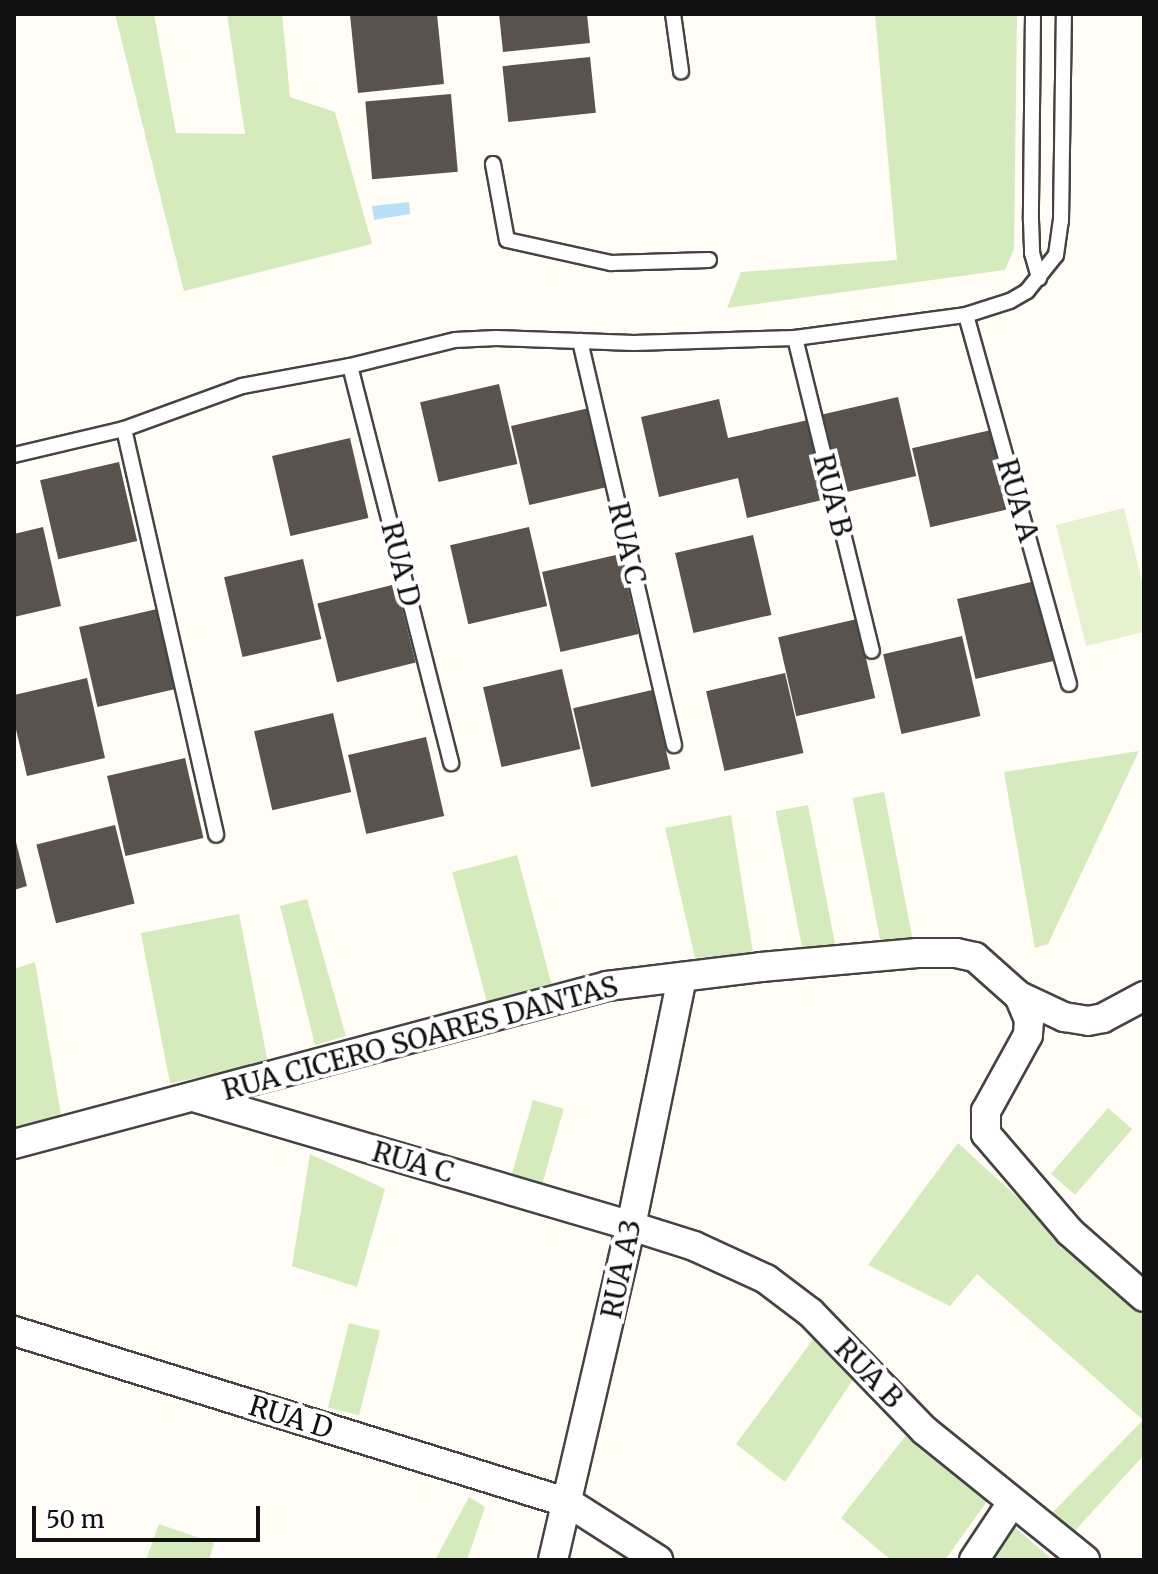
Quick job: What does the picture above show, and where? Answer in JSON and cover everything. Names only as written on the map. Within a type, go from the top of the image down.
[{"type":"street","name":"RUA CICERO SOARES DANTAS","points":[[14,1144],[196,1098],[522,1006],[607,986],[887,955],[956,953],[975,957],[1019,996],[1064,1017],[1088,1021],[1103,1018],[1143,996]]},
{"type":"street","name":"RUA A3","points":[[553,1560],[569,1503],[631,1226],[682,977]]},
{"type":"street","points":[[1019,996],[1029,1020],[1028,1035],[986,1111],[986,1134],[1070,1232],[1144,1297]]},
{"type":"street","name":"RUA C","points":[[196,1098],[631,1226]]},
{"type":"street","name":"RUA B","points":[[631,1226],[728,1260],[788,1295],[829,1331],[924,1430],[1011,1504],[1085,1560]]},
{"type":"street","name":"RUA D","points":[[14,1331],[569,1503]]},
{"type":"street","points":[[569,1503],[658,1560]]},
{"type":"street","points":[[974,1560],[1011,1504]]},
{"type":"lane","points":[[673,14],[681,71]]},
{"type":"lane","points":[[1033,14],[1031,220],[1032,253],[1039,278]]},
{"type":"lane","points":[[14,455],[124,429],[242,386],[350,366],[455,340],[795,338],[966,315],[1010,301],[1039,278],[1056,255],[1061,221],[1064,14]]},
{"type":"lane","points":[[493,164],[507,240],[611,263],[709,260]]},
{"type":"lane","name":"RUA A","points":[[966,315],[1069,684]]},
{"type":"lane","name":"RUA B","points":[[795,338],[872,651]]},
{"type":"lane","name":"RUA C","points":[[580,341],[674,745]]},
{"type":"lane","name":"RUA D","points":[[350,366],[451,763]]},
{"type":"lane","points":[[124,429],[216,835]]},
{"type":"green space","points":[[115,14],[154,14],[176,133],[245,134],[227,14],[282,14],[290,97],[335,112],[372,244],[184,291]]},
{"type":"green space","points":[[875,14],[1017,14],[1014,249],[1005,270],[727,308],[741,272],[897,260]]},
{"type":"green space","points":[[1124,508],[1144,590],[1144,632],[1086,646],[1056,525]]},
{"type":"green space","points":[[1139,751],[1048,944],[1035,948],[1004,772]]},
{"type":"green space","points":[[884,792],[912,938],[881,944],[853,798]]},
{"type":"green space","points":[[808,805],[836,948],[803,955],[776,811]]},
{"type":"green space","points":[[731,815],[753,953],[695,958],[665,828]]},
{"type":"green space","points":[[517,855],[552,987],[488,1005],[452,872]]},
{"type":"green space","points":[[307,899],[346,1036],[315,1045],[280,906]]},
{"type":"green space","points":[[239,914],[268,1064],[170,1083],[141,933]]},
{"type":"green space","points":[[35,962],[61,1115],[14,1136],[14,969]]},
{"type":"green space","points":[[533,1100],[564,1109],[540,1192],[509,1184]]},
{"type":"green space","points":[[1108,1108],[1132,1129],[1075,1195],[1051,1174]]},
{"type":"green space","points":[[958,1143],[1144,1313],[1144,1455],[1071,1535],[1049,1516],[1143,1420],[977,1274],[950,1306],[868,1265]]},
{"type":"green space","points":[[310,1154],[385,1189],[357,1287],[292,1266]]},
{"type":"green space","points":[[349,1323],[380,1331],[359,1415],[328,1407]]},
{"type":"green space","points":[[814,1338],[854,1378],[785,1482],[736,1444]]},
{"type":"green space","points":[[907,1434],[988,1500],[945,1560],[891,1560],[841,1518]]},
{"type":"green space","points":[[469,1497],[485,1507],[467,1560],[435,1560]]},
{"type":"green space","points":[[159,1524],[214,1543],[209,1560],[146,1560]]},
{"type":"green space","points":[[1012,1525],[1053,1560],[989,1560]]},
{"type":"water","points":[[409,202],[410,214],[374,220],[372,206]]},
{"type":"building","points":[[437,14],[444,84],[358,93],[350,15]]},
{"type":"building","points":[[499,14],[587,14],[590,43],[503,52]]},
{"type":"building","points":[[590,57],[596,113],[508,122],[502,66]]},
{"type":"building","points":[[451,94],[458,172],[372,179],[365,101]]},
{"type":"building","points":[[499,384],[517,464],[439,482],[420,402]]},
{"type":"building","points":[[898,397],[916,476],[837,494],[819,415]]},
{"type":"building","points":[[719,399],[728,438],[808,420],[826,499],[747,518],[738,478],[659,497],[641,417]]},
{"type":"building","points":[[589,408],[607,487],[529,505],[511,426]]},
{"type":"building","points":[[991,430],[1009,509],[930,527],[912,448]]},
{"type":"building","points":[[350,438],[368,518],[290,536],[272,456]]},
{"type":"building","points":[[119,462],[137,541],[58,559],[40,480]]},
{"type":"building","points":[[43,527],[61,606],[14,617],[14,534]]},
{"type":"building","points":[[529,527],[547,606],[468,624],[450,545]]},
{"type":"building","points":[[753,535],[771,615],[693,633],[675,553]]},
{"type":"building","points":[[620,554],[638,634],[560,652],[542,572]]},
{"type":"building","points":[[303,559],[321,639],[243,657],[224,577]]},
{"type":"building","points":[[1035,581],[1053,661],[975,679],[957,599]]},
{"type":"building","points":[[396,584],[416,663],[337,682],[317,604]]},
{"type":"building","points":[[157,609],[175,689],[97,707],[79,627]]},
{"type":"building","points":[[857,619],[875,698],[796,716],[778,637]]},
{"type":"building","points":[[962,636],[980,716],[902,734],[883,654]]},
{"type":"building","points":[[562,669],[580,749],[502,767],[483,687]]},
{"type":"building","points":[[785,673],[803,753],[725,771],[706,691]]},
{"type":"building","points":[[87,678],[105,758],[27,776],[14,721],[14,695]]},
{"type":"building","points":[[652,690],[670,769],[591,787],[573,708]]},
{"type":"building","points":[[333,713],[351,792],[272,810],[254,731]]},
{"type":"building","points":[[426,737],[444,816],[366,834],[348,755]]},
{"type":"building","points":[[185,758],[203,838],[125,856],[107,776]]},
{"type":"building","points":[[115,825],[135,904],[56,923],[36,845]]},
{"type":"building","points":[[14,834],[27,886],[14,890]]}]
